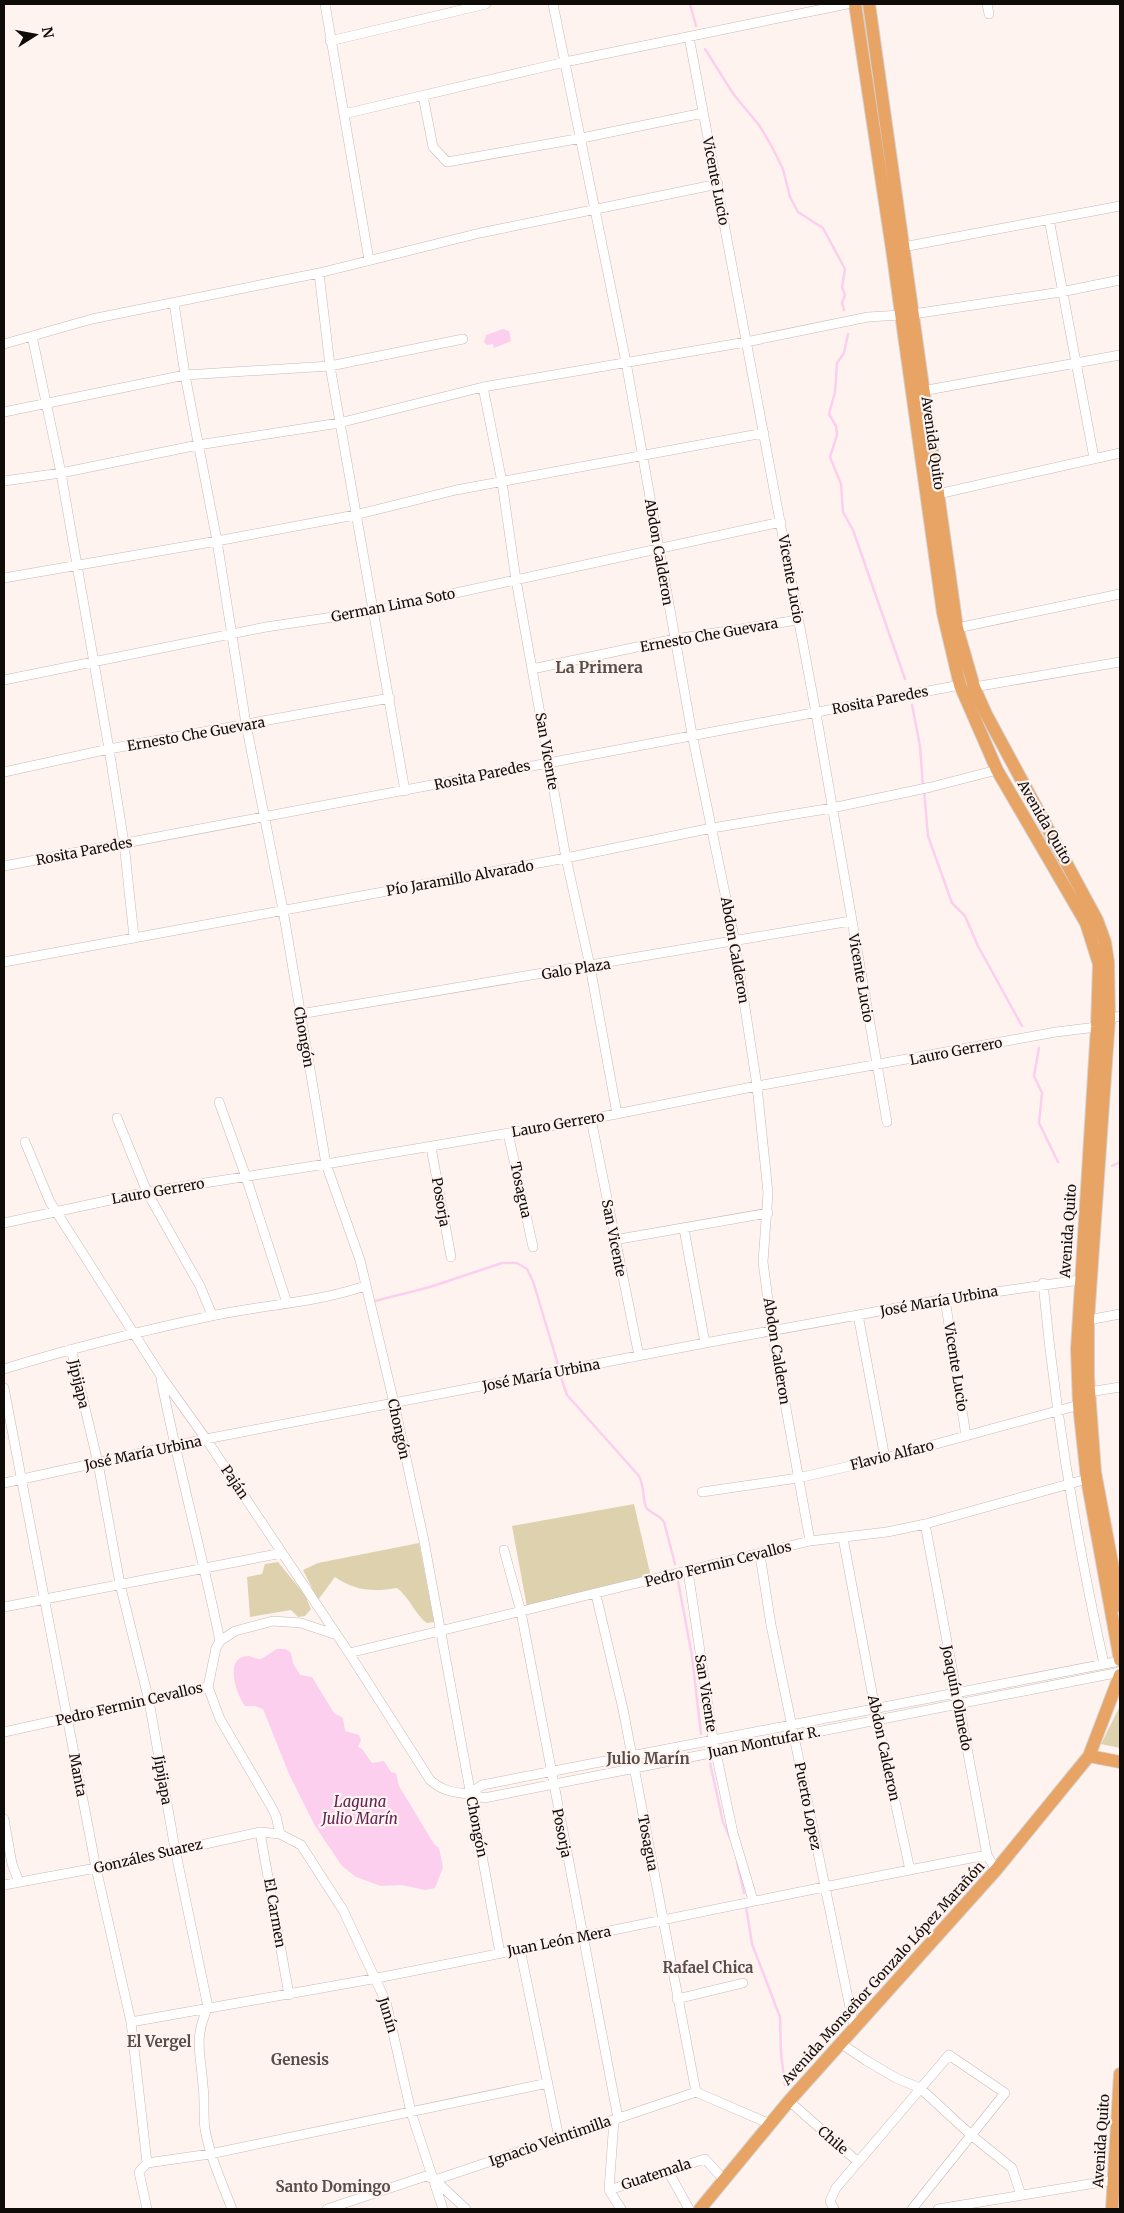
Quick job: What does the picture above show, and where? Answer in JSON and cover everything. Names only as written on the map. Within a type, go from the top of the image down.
[{"type":"highway","name":"Avenida Quito","points":[[855,4],[907,315],[922,391],[957,628],[974,688],[1012,766],[1097,920],[1105,942],[1115,1018],[1088,1320],[1089,1392],[1096,1472],[1120,1606]]},
{"type":"highway","name":"Avenida Quito","points":[[869,4],[904,247],[907,315],[943,613],[960,685],[997,770],[1086,923],[1099,964],[1097,1028],[1077,1349],[1079,1405],[1087,1479],[1120,1661]]},
{"type":"highway","name":"Avenida Monseñor Gonzalo López Marañón","points":[[700,2209],[788,2101],[996,1870],[1089,1756],[1120,1674]]},
{"type":"highway","points":[[1089,1756],[1120,1762]]},
{"type":"highway","name":"Avenida Quito","points":[[1112,2209],[1118,2153],[1120,2074]]},
{"type":"street","points":[[325,4],[369,260]]},
{"type":"street","points":[[330,40],[486,4]]},
{"type":"street","name":"Abdon Calderon","points":[[553,4],[582,138],[626,362],[692,734],[735,942],[757,1086],[768,1193],[764,1262],[772,1332],[810,1541]]},
{"type":"street","points":[[344,114],[565,62],[842,4]]},
{"type":"street","points":[[987,4],[989,14]]},
{"type":"street","name":"Vicente Lucio","points":[[689,37],[816,713],[887,1122]]},
{"type":"street","points":[[423,96],[434,147],[447,162],[582,138],[703,113]]},
{"type":"street","points":[[4,344],[92,319],[318,273],[480,232],[595,211],[718,184]]},
{"type":"street","points":[[904,247],[1120,206]]},
{"type":"street","points":[[1049,218],[1074,364],[1094,458]]},
{"type":"street","points":[[318,273],[339,422],[406,791]]},
{"type":"street","points":[[4,481],[61,473],[198,445],[339,422],[483,387],[746,342],[868,317],[907,315],[1061,292],[1120,280]]},
{"type":"street","name":"Chongón","points":[[174,303],[185,375],[233,634],[246,724],[263,818],[283,910],[326,1164],[360,1260],[394,1404],[440,1629],[500,1953]]},
{"type":"street","points":[[32,336],[61,473],[92,661],[109,750],[124,843],[134,937]]},
{"type":"street","points":[[4,412],[185,375],[330,366],[463,339]]},
{"type":"street","points":[[922,391],[1120,355]]},
{"type":"street","name":"San Vicente","points":[[483,387],[502,482],[516,580],[566,858],[590,966],[617,1114]]},
{"type":"street","points":[[4,578],[355,515],[424,497],[764,433]]},
{"type":"street","points":[[938,494],[1120,453]]},
{"type":"street","name":"German Lima Soto","points":[[4,680],[233,634],[373,611],[658,547],[781,522]]},
{"type":"street","points":[[957,628],[1120,594]]},
{"type":"street","name":"Ernesto Che Guevara","points":[[532,669],[675,639],[798,620]]},
{"type":"street","points":[[974,688],[1120,662]]},
{"type":"street","name":"Rosita Paredes","points":[[4,866],[406,791],[692,734],[816,713],[960,685]]},
{"type":"street","name":"Ernesto Che Guevara","points":[[4,772],[109,750],[390,698]]},
{"type":"street","name":"Pío Jaramillo Alvarado","points":[[4,962],[566,858],[712,828],[832,808],[931,788],[997,770]]},
{"type":"street","name":"Galo Plaza","points":[[300,1014],[851,921]]},
{"type":"street","points":[[1097,1028],[1115,1018]]},
{"type":"street","name":"Lauro Gerrero","points":[[4,1222],[147,1192],[591,1119],[757,1086],[1056,1032],[1097,1028]]},
{"type":"street","points":[[219,1102],[246,1177],[287,1303]]},
{"type":"street","points":[[117,1118],[147,1192],[200,1286],[212,1315]]},
{"type":"street","name":"San Vicente","points":[[591,1119],[639,1356]]},
{"type":"street","name":"Tosagua","points":[[508,1133],[533,1247]]},
{"type":"street","name":"Paján","points":[[25,1142],[50,1202],[161,1376],[282,1552],[430,1780],[450,1793],[471,1793]]},
{"type":"street","name":"Posorja","points":[[431,1146],[451,1256]]},
{"type":"street","points":[[614,1240],[768,1213]]},
{"type":"street","points":[[684,1229],[705,1343]]},
{"type":"street","name":"José María Urbina","points":[[4,1483],[206,1439],[705,1343],[945,1299],[1043,1283],[1080,1280]]},
{"type":"street","points":[[1043,1283],[1057,1411],[1068,1484],[1084,1575],[1104,1664]]},
{"type":"street","points":[[4,1369],[71,1349],[212,1315],[322,1298],[365,1286]]},
{"type":"street","name":"Vicente Lucio","points":[[945,1299],[966,1436]]},
{"type":"street","points":[[1088,1320],[1120,1314]]},
{"type":"street","points":[[858,1315],[885,1458]]},
{"type":"street","name":"Jipijapa","points":[[71,1349],[98,1462],[120,1584],[149,1701],[175,1849],[208,2007]]},
{"type":"street","points":[[161,1376],[174,1446],[205,1569],[220,1641],[236,1631],[273,1621],[301,1623],[334,1634]]},
{"type":"street","points":[[1089,1392],[1120,1387]]},
{"type":"street","name":"Manta","points":[[4,1388],[96,1868],[131,2022],[147,2163]]},
{"type":"street","name":"Flavio Alfaro","points":[[702,1492],[798,1478],[885,1458],[1079,1405]]},
{"type":"street","name":"Pedro Fermin Cevallos","points":[[348,1653],[440,1629],[596,1595],[810,1541],[843,1538],[925,1524],[1087,1479]]},
{"type":"street","name":"Joaquín Olmedo","points":[[925,1524],[987,1855],[996,1870]]},
{"type":"street","name":"Abdon Calderon","points":[[843,1538],[877,1719],[910,1870]]},
{"type":"street","name":"Posorja","points":[[504,1550],[521,1612],[616,2119],[609,2190]]},
{"type":"street","points":[[4,1607],[45,1597],[205,1569],[282,1552]]},
{"type":"street","name":"Puerto Lopez","points":[[760,1554],[771,1625],[854,2027]]},
{"type":"street","name":"San Vicente","points":[[688,1571],[713,1739],[733,1833],[753,1900]]},
{"type":"street","name":"Tosagua","points":[[596,1595],[634,1768],[696,2092]]},
{"type":"street","name":"Pedro Fermin Cevallos","points":[[4,1732],[208,1687],[212,1662],[220,1641]]},
{"type":"street","name":"Juan Montufar R.","points":[[471,1793],[482,1785],[791,1723],[1120,1661]]},
{"type":"street","name":"Juan Montufar R.","points":[[471,1793],[484,1798],[794,1735],[1120,1674]]},
{"type":"street","points":[[208,1687],[220,1719],[276,1816],[280,1834]]},
{"type":"street","points":[[4,1819],[12,1864],[19,1882]]},
{"type":"street","name":"Gonzáles Suarez","points":[[4,1885],[96,1868],[175,1849],[260,1832],[280,1834],[292,1838]]},
{"type":"street","name":"El Carmen","points":[[260,1832],[289,1995]]},
{"type":"street","name":"Junín","points":[[292,1838],[301,1845],[343,1910],[388,2009],[411,2112],[443,2209]]},
{"type":"street","name":"Juan León Mera","points":[[131,2022],[208,2007],[289,1995],[582,1937],[753,1900],[987,1855]]},
{"type":"street","points":[[520,1949],[559,2138]]},
{"type":"street","points":[[677,1999],[743,1983]]},
{"type":"street","points":[[208,2007],[200,2024],[198,2038],[204,2086],[205,2127],[210,2154],[232,2209]]},
{"type":"street","points":[[840,2043],[867,2062],[896,2078],[920,2088],[971,2135],[1012,2168],[1021,2195]]},
{"type":"street","points":[[857,2161],[949,2055],[1005,2093],[912,2209]]},
{"type":"street","points":[[147,2209],[139,2172],[147,2163],[210,2154],[548,2084]]},
{"type":"street","points":[[696,2092],[770,2124]]},
{"type":"street","name":"Ignacio Veintimilla","points":[[327,2209],[426,2176],[435,2180],[696,2092]]},
{"type":"street","name":"Chile","points":[[788,2101],[857,2161],[832,2194],[830,2201],[834,2209]]},
{"type":"street","name":"Guatemala","points":[[609,2190],[705,2159],[724,2180]]},
{"type":"street","points":[[668,2171],[689,2209]]},
{"type":"street","points":[[938,2209],[1021,2195],[1116,2171]]},
{"type":"street","points":[[435,2180],[466,2209]]},
{"type":"street","points":[[609,2190],[621,2209]]},
{"type":"shaded area","points":[[634,1504],[651,1577],[527,1607],[512,1526]]},
{"type":"shaded area","points":[[419,1543],[434,1622],[427,1623],[423,1620],[397,1588],[372,1590],[357,1588],[335,1577],[318,1600],[303,1570],[318,1563]]},
{"type":"shaded area","points":[[278,1562],[305,1595],[311,1609],[305,1616],[298,1617],[291,1610],[250,1617],[247,1577],[262,1574],[265,1564]]},
{"type":"shaded area","points":[[1120,1706],[1120,1748],[1101,1744]]},
{"type":"water","points":[[503,329],[509,331],[511,341],[494,348],[493,344],[487,345],[484,342],[486,335]]},
{"type":"water","name":"Laguna Julio Marín","points":[[277,1649],[286,1649],[291,1653],[293,1663],[300,1675],[312,1677],[334,1713],[343,1718],[345,1731],[359,1735],[361,1740],[358,1747],[362,1749],[372,1763],[384,1761],[391,1772],[396,1773],[399,1786],[434,1844],[439,1848],[443,1867],[435,1888],[425,1890],[402,1885],[381,1886],[356,1877],[342,1866],[315,1826],[289,1774],[263,1709],[255,1706],[245,1706],[238,1694],[234,1677],[236,1662],[241,1658],[249,1656],[261,1659]]},
{"type":"waterway","points":[[690,4],[696,26]]},
{"type":"waterway","points":[[705,49],[734,95],[759,125],[771,145],[783,169],[790,197],[798,212],[823,228],[845,269],[842,287],[845,295],[842,303],[844,310]]},
{"type":"waterway","points":[[848,334],[844,353],[837,363],[835,392],[829,414],[836,426],[837,435],[830,457],[841,484],[843,512],[853,530],[905,679]]},
{"type":"waterway","points":[[912,705],[920,746],[923,786]]},
{"type":"waterway","points":[[924,791],[928,836],[952,903],[965,916],[978,946],[1022,1026]]},
{"type":"waterway","points":[[1039,1048],[1034,1076],[1042,1093],[1039,1123],[1058,1162]]},
{"type":"waterway","points":[[1112,1166],[1120,1162]]},
{"type":"waterway","points":[[375,1301],[430,1287],[502,1263],[517,1263],[527,1269],[533,1281],[559,1368]]},
{"type":"waterway","points":[[561,1377],[567,1395],[639,1476],[646,1507],[664,1522],[675,1564]]},
{"type":"waterway","points":[[678,1581],[692,1656],[701,1734]]},
{"type":"waterway","points":[[709,1758],[723,1822],[730,1838]]},
{"type":"waterway","points":[[737,1862],[744,1893]]},
{"type":"waterway","points":[[746,1906],[752,1944],[780,2017],[781,2054],[785,2085]]},
{"type":"district","name":"La Primera","points":[[599,667]]},
{"type":"district","name":"Julio Marín","points":[[648,1759]]},
{"type":"district","name":"Rafael Chica","points":[[708,1968]]},
{"type":"district","name":"El Vergel","points":[[159,2042]]},
{"type":"district","name":"Genesis","points":[[300,2060]]},
{"type":"district","name":"Santo Domingo","points":[[333,2187]]}]
